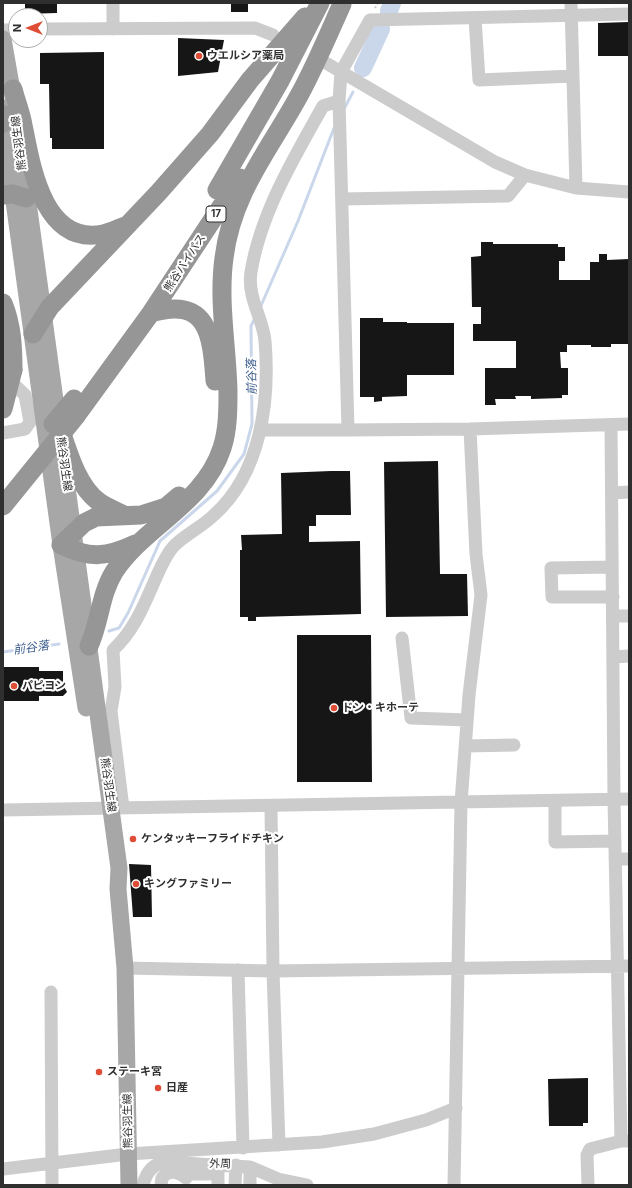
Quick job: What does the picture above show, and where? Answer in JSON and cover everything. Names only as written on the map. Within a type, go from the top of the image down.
[{"type":"highway","points":[[33,334],[50,307],[119,236],[126,226],[159,192],[210,134],[250,80],[316,3]]},
{"type":"highway","name":"熊谷バイパス","points":[[3,506],[75,407],[182,246],[233,165],[280,81],[320,3]]},
{"type":"highway","points":[[89,646],[96,631],[104,591],[115,571],[140,542],[174,513],[199,488],[208,476],[222,447],[226,428],[228,401],[222,294],[227,237],[234,213],[249,179],[301,92],[343,4]]},
{"type":"highway","name":"熊谷バイパス","points":[[3,486],[75,407],[151,313],[244,172],[343,4]]},
{"type":"highway","points":[[6,106],[23,123],[29,157],[42,198],[54,216],[70,229],[88,234],[103,234],[126,226]]},
{"type":"highway","points":[[3,304],[10,327],[13,348],[3,409]]},
{"type":"highway","points":[[140,542],[115,553],[100,556],[70,543],[84,522],[96,517],[141,515],[166,507],[182,493],[197,473],[209,449],[217,409],[214,357],[206,328],[201,318],[192,312],[179,308],[166,309],[151,313]]},
{"type":"highway","points":[[58,422],[77,472],[85,488],[98,502],[124,516]]},
{"type":"main road","name":"熊谷羽生線","points":[[3,39],[6,106],[14,196],[33,334],[89,646],[112,808],[113,870],[118,889],[125,968],[128,1185]]},
{"type":"main road","name":"熊谷羽生線","points":[[6,106],[14,196],[44,318],[58,422],[70,543],[112,808]]},
{"type":"street","points":[[113,3],[113,29]]},
{"type":"street","points":[[348,430],[340,101],[341,72],[370,20],[475,18],[572,9],[629,14]]},
{"type":"street","points":[[572,9],[576,188]]},
{"type":"street","points":[[475,18],[479,80],[573,76]]},
{"type":"street","points":[[48,29],[255,28],[273,35]]},
{"type":"street","points":[[326,63],[495,162],[525,175],[576,188],[629,192]]},
{"type":"street","points":[[112,808],[111,711],[115,687],[113,650],[126,638],[142,609],[163,563],[173,547],[215,515],[235,491],[254,455],[260,430],[266,378],[265,339],[254,304],[251,274],[256,250],[269,210],[323,106],[340,101]]},
{"type":"street","points":[[342,199],[508,196],[525,175]]},
{"type":"street","points":[[3,433],[25,429],[30,422],[25,395],[8,372]]},
{"type":"street","points":[[260,430],[470,429],[629,424]]},
{"type":"street","points":[[588,1185],[587,1155],[590,1149],[625,1141],[623,966],[615,841],[614,799],[611,425]]},
{"type":"street","points":[[454,1185],[461,803],[474,643],[481,595],[476,554],[470,429]]},
{"type":"street","points":[[612,493],[629,492]]},
{"type":"street","points":[[612,567],[551,568],[552,597],[613,597]]},
{"type":"street","points":[[613,616],[629,616]]},
{"type":"street","points":[[402,638],[411,718],[467,720]]},
{"type":"street","points":[[613,656],[629,656]]},
{"type":"street","points":[[466,746],[514,745]]},
{"type":"street","points":[[3,810],[629,799]]},
{"type":"street","points":[[554,801],[554,842],[615,841]]},
{"type":"street","points":[[271,806],[273,971],[279,1144]]},
{"type":"street","points":[[616,859],[629,859]]},
{"type":"street","points":[[125,968],[273,971],[458,967],[510,969],[623,966]]},
{"type":"street","points":[[238,970],[243,1148]]},
{"type":"street","points":[[51,992],[52,1185]]},
{"type":"street","points":[[3,1169],[128,1154],[322,1142],[374,1134],[426,1120],[456,1108]]},
{"type":"street","name":"外周","points":[[143,1185],[146,1175],[158,1163],[186,1176],[236,1165],[250,1167],[278,1182],[307,1185]]},
{"type":"street","points":[[235,1185],[236,1165]]},
{"type":"street","points":[[250,1167],[250,1185]]},
{"type":"street","points":[[161,1185],[162,1178],[168,1173],[178,1172],[186,1176],[210,1182],[210,1185]]},
{"type":"street","points":[[186,1176],[218,1174],[218,1185]]},
{"type":"building","points":[[25,3],[57,3],[57,13],[48,13],[48,8],[25,8]]},
{"type":"building","points":[[231,3],[248,3],[248,12],[231,12]]},
{"type":"building","points":[[629,22],[629,56],[598,56],[598,23]]},
{"type":"building","name":"ウエルシア薬局","points":[[178,38],[224,40],[218,72],[178,76]]},
{"type":"building","points":[[104,52],[104,149],[52,149],[52,138],[50,138],[49,84],[40,84],[40,53]]},
{"type":"building","points":[[481,242],[493,242],[493,244],[558,244],[558,247],[565,247],[565,261],[559,261],[559,280],[590,280],[590,262],[599,262],[599,254],[607,254],[607,260],[629,259],[629,344],[611,344],[611,347],[567,345],[567,352],[560,352],[561,368],[568,368],[568,395],[562,395],[562,398],[531,399],[531,396],[515,396],[516,399],[495,399],[496,405],[485,405],[485,368],[516,368],[516,341],[473,341],[473,324],[481,324],[481,307],[472,307],[471,257],[481,256]]},
{"type":"building","points":[[360,318],[383,318],[383,322],[454,323],[454,375],[407,375],[407,396],[382,397],[382,401],[374,402],[374,397],[360,397]]},
{"type":"building","points":[[438,461],[440,574],[467,574],[468,616],[386,617],[384,462]]},
{"type":"building","points":[[350,471],[351,515],[316,515],[316,526],[309,526],[309,542],[360,541],[361,614],[256,617],[256,621],[248,621],[248,617],[240,617],[241,535],[282,534],[281,473]]},
{"type":"building","name":"ドン・キホーテ","points":[[297,635],[371,635],[372,782],[297,782]]},
{"type":"building","points":[[3,667],[39,667],[39,671],[63,671],[63,685],[67,692],[63,696],[39,696],[39,701],[3,701]]},
{"type":"building","points":[[129,864],[151,865],[152,917],[133,917]]},
{"type":"building","points":[[588,1078],[588,1123],[583,1123],[583,1126],[549,1126],[548,1079]]},
{"type":"waterway","name":"前谷落","points":[[389,11],[392,3]]},
{"type":"waterway","name":"前谷落","points":[[363,68],[381,29]]},
{"type":"waterway","name":"前谷落","points":[[344,109],[353,92]]},
{"type":"waterway","name":"前谷落","points":[[260,308],[298,221],[334,128]]},
{"type":"waterway","name":"前谷落","points":[[109,631],[119,628],[128,613],[160,541],[217,491],[244,454],[252,424],[251,326],[255,318]]},
{"type":"waterway","name":"前谷落","points":[[3,652],[59,644]]},
{"type":"place","name":"ウエルシア薬局","points":[[199,56]]},
{"type":"place","name":"パピヨン","points":[[14,686]]},
{"type":"place","name":"ドン・キホーテ","points":[[334,708]]},
{"type":"place","name":"ケンタッキーフライドチキン","points":[[133,839]]},
{"type":"place","name":"キングファミリー","points":[[136,884]]},
{"type":"place","name":"ステーキ宮","points":[[99,1072]]},
{"type":"place","name":"日産","points":[[158,1088]]}]
